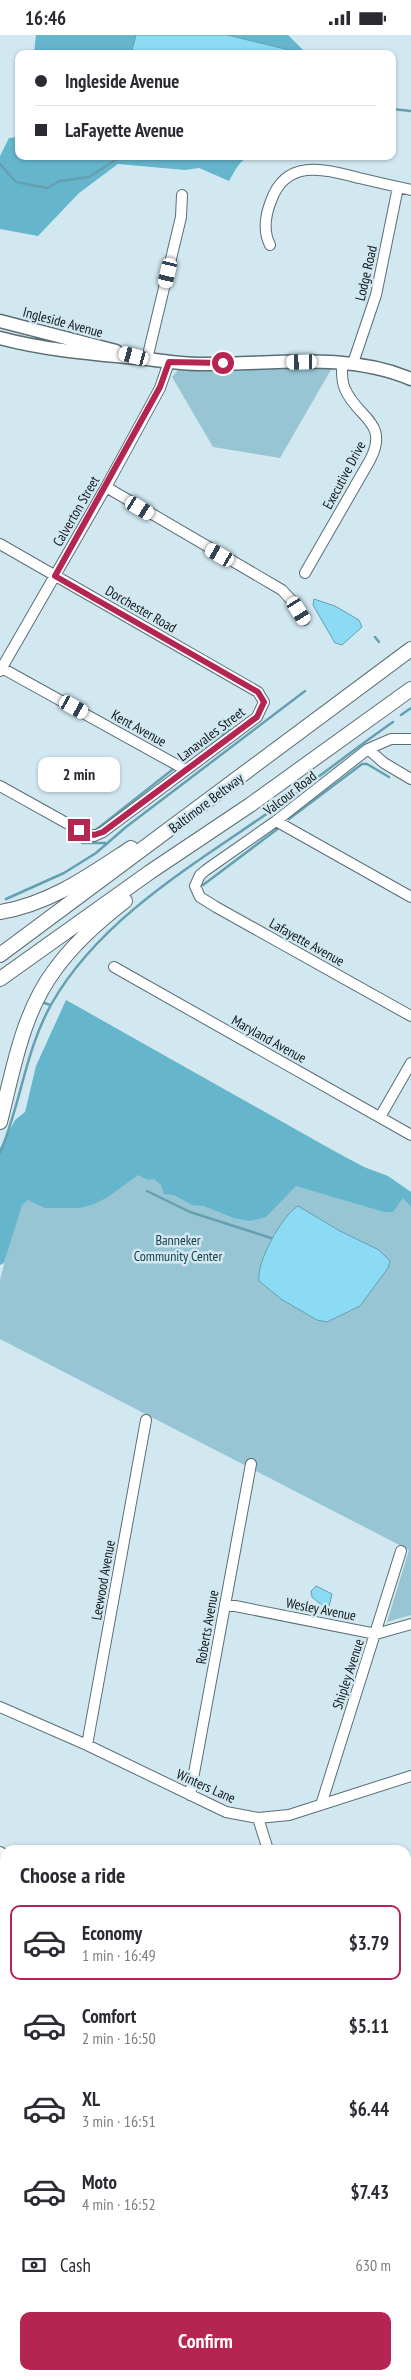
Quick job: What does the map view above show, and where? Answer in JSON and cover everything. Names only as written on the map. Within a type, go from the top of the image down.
[{"type":"highway","name":"Baltimore Beltway","points":[[0,955],[411,649]]},
{"type":"highway","name":"Baltimore Beltway","points":[[0,979],[150,872],[250,805],[411,689]]},
{"type":"highway","points":[[0,911],[29,905],[72,887],[253,768]]},
{"type":"highway","points":[[0,1122],[28,1020],[54,970],[100,921],[250,805]]},
{"type":"main road","name":"Ingleside Avenue","points":[[0,321],[148,359]]},
{"type":"main road","name":"Ingleside Avenue","points":[[0,338],[71,353],[169,362],[199,364],[347,362],[393,372],[411,379]]},
{"type":"street","points":[[270,245],[265,228],[270,203],[280,184],[297,172],[307,169],[330,171],[411,191]]},
{"type":"street","name":"Lodge Road","points":[[347,362],[376,295],[398,187]]},
{"type":"street","points":[[148,359],[181,217],[182,195]]},
{"type":"street","name":"Calverton Street","points":[[1,668],[106,487],[160,387],[169,362]]},
{"type":"street","name":"Executive Drive","points":[[306,573],[370,460],[376,444],[377,438],[372,423],[345,391],[347,362]]},
{"type":"street","points":[[106,487],[282,590],[293,602],[304,620]]},
{"type":"street","name":"Dorchester Road","points":[[0,544],[258,692],[264,702]]},
{"type":"street","name":"Kent Avenue","points":[[1,668],[186,770]]},
{"type":"street","name":"Lanavales Street","points":[[0,786],[79,830],[94,835],[103,832],[257,717],[264,702]]},
{"type":"street","name":"Valcour Road","points":[[195,886],[200,875],[206,870],[276,821],[368,749],[391,739],[411,739]]},
{"type":"street","points":[[368,749],[384,763],[411,779]]},
{"type":"street","points":[[276,821],[411,897]]},
{"type":"street","name":"Lafayette Avenue","points":[[195,886],[200,897],[216,907],[411,1016]]},
{"type":"street","name":"Maryland Avenue","points":[[114,967],[411,1135]]},
{"type":"street","points":[[380,1117],[411,1063]]},
{"type":"street","name":"Leewood Avenue","points":[[87,1745],[146,1420]]},
{"type":"street","name":"Roberts Avenue","points":[[190,1795],[251,1464]]},
{"type":"street","name":"Shipley Avenue","points":[[322,1805],[401,1551]]},
{"type":"street","name":"Wesley Avenue","points":[[225,1604],[376,1634],[411,1624]]},
{"type":"street","name":"Winters Lane","points":[[0,1707],[87,1745],[226,1812],[258,1818],[289,1815],[411,1776]]},
{"type":"street","points":[[258,1818],[266,1845]]},
{"type":"green space","points":[[185,368],[332,368],[280,458],[213,447],[172,377],[178,370]]},
{"type":"green space","name":"Banneker Community Center","points":[[71,1003],[411,1194],[411,1615],[387,1622],[409,1550],[0,1339],[0,1280]]},
{"type":"shaded area","points":[[36,35],[288,35],[303,50],[34,50]]},
{"type":"shaded area","points":[[136,35],[227,35],[289,50],[132,50]]},
{"type":"shaded area","points":[[15,137],[15,160],[244,160],[229,181],[199,168],[185,170],[118,164],[79,193],[38,236],[0,229],[0,156],[9,138]]},
{"type":"shaded area","points":[[314,599],[335,606],[359,620],[362,627],[342,645],[335,643],[313,605]]},
{"type":"shaded area","points":[[66,1000],[330,1149],[364,1167],[388,1176],[411,1192],[411,1207],[403,1198],[393,1212],[384,1212],[296,1186],[266,1217],[250,1221],[234,1218],[204,1206],[192,1205],[174,1195],[164,1194],[161,1185],[154,1179],[148,1180],[138,1175],[108,1197],[80,1208],[45,1208],[28,1200],[22,1205],[4,1263],[0,1265],[0,1148],[15,1120],[25,1112],[36,1066]]},
{"type":"shaded area","points":[[298,1206],[340,1231],[379,1250],[390,1261],[388,1268],[360,1306],[327,1322],[317,1320],[281,1299],[259,1281],[259,1273],[271,1240],[285,1219]]},
{"type":"shaded area","points":[[316,1586],[332,1594],[329,1607],[324,1607],[312,1597],[311,1591]]},
{"type":"waterway","points":[[396,109],[411,111]]},
{"type":"waterway","points":[[0,164],[16,182],[47,188],[60,181],[89,177],[116,160]]},
{"type":"waterway","points":[[375,637],[379,642]]},
{"type":"waterway","points":[[6,899],[64,873],[96,853],[126,827],[305,691]]},
{"type":"waterway","points":[[401,715],[411,708]]},
{"type":"waterway","points":[[0,1153],[35,1039],[43,1021],[72,972],[97,944],[153,893],[293,796],[393,722]]},
{"type":"waterway","points":[[187,760],[229,729]]},
{"type":"waterway","points":[[289,819],[362,764],[367,764],[389,777]]},
{"type":"waterway","points":[[97,829],[172,770]]},
{"type":"waterway","points":[[203,885],[280,827]]},
{"type":"waterway","points":[[82,843],[105,843]]},
{"type":"waterway","points":[[42,1002],[50,1005]]},
{"type":"waterway","points":[[147,1191],[190,1212],[271,1238]]},
{"type":"route","points":[[79,830],[94,835],[103,832],[257,717],[262,711],[264,702],[258,692],[55,576],[160,387],[169,362],[223,363]]}]
